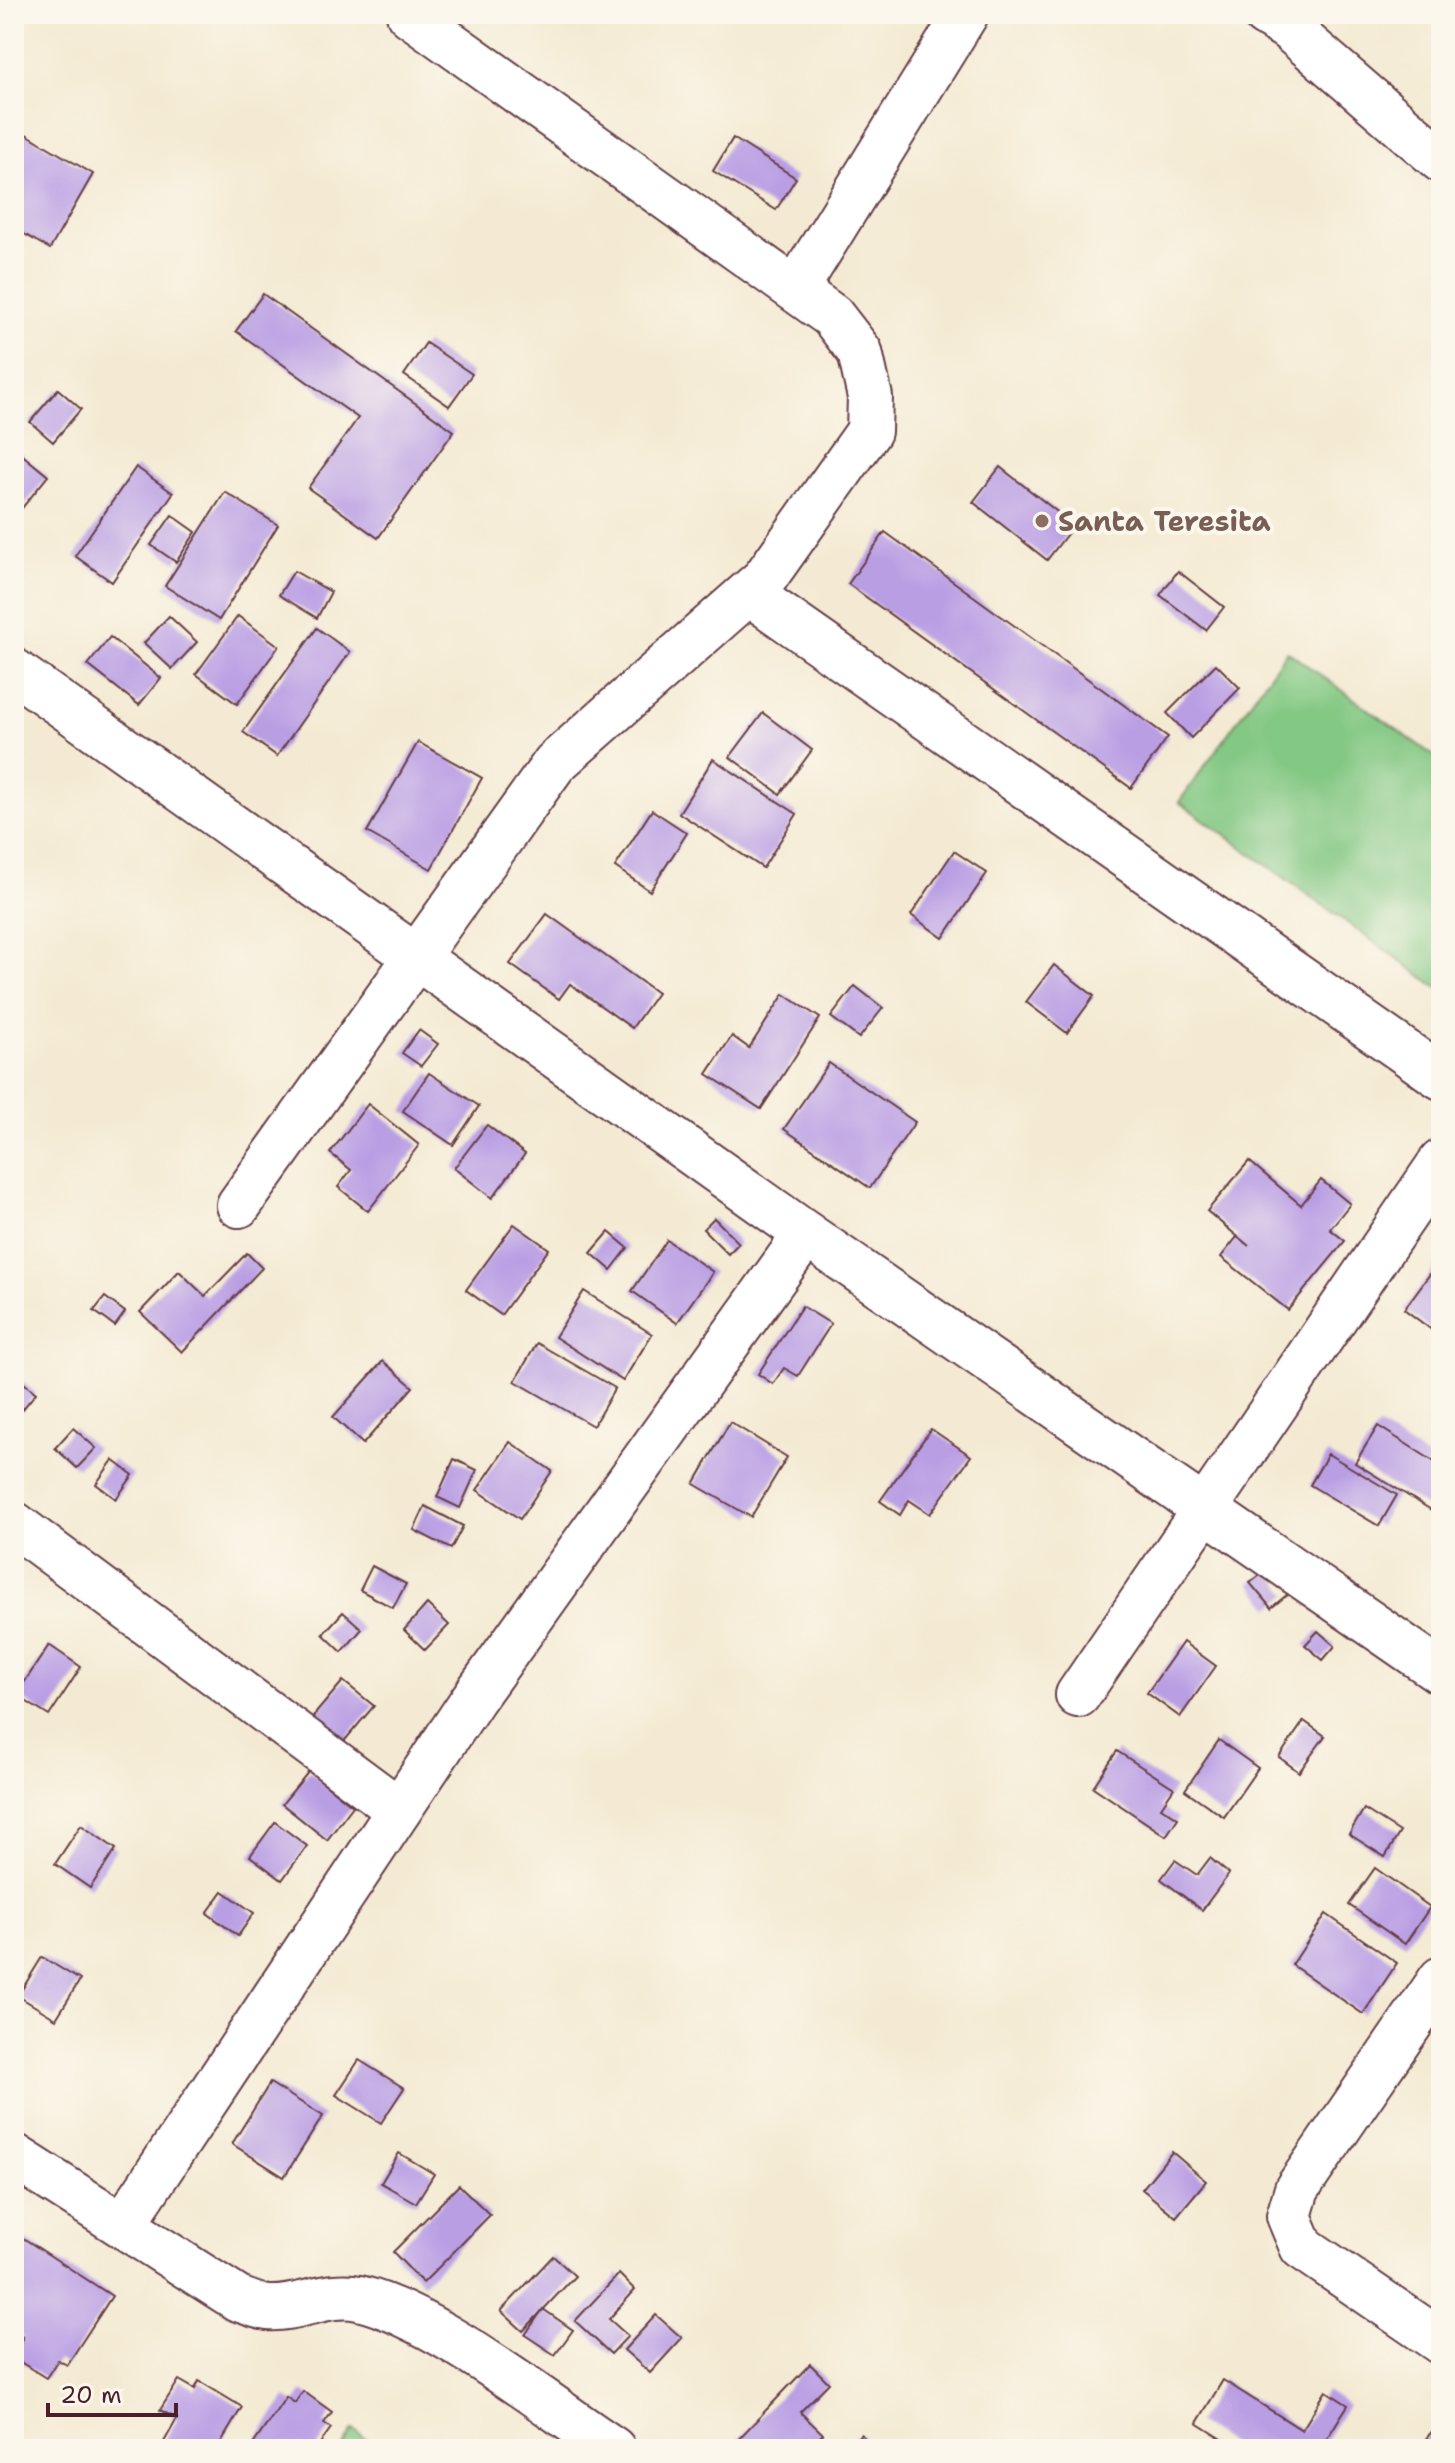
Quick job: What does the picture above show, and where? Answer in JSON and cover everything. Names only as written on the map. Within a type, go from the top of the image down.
[{"type":"street","points":[[239,1205],[555,763],[764,579],[869,431],[870,397],[860,352],[832,316],[409,14]]},
{"type":"street","points":[[796,289],[966,14]]},
{"type":"street","points":[[1265,14],[1288,28],[1441,160]]},
{"type":"street","points":[[749,593],[1441,1077]]},
{"type":"street","points":[[14,671],[806,1234],[1441,1672]]},
{"type":"street","points":[[1078,1695],[1441,1162]]},
{"type":"street","points":[[123,2225],[473,1699],[806,1234]]},
{"type":"street","points":[[14,1524],[399,1810]]},
{"type":"street","points":[[1441,1979],[1297,2189],[1289,2216],[1302,2247],[1441,2342]]},
{"type":"street","points":[[14,2156],[238,2299],[266,2308],[329,2297],[358,2298],[443,2336],[613,2449]]},
{"type":"green space","points":[[1287,651],[1441,761],[1441,990],[1179,802]]},
{"type":"green space","points":[[353,2430],[383,2449],[341,2449]]},
{"type":"building","points":[[16,128],[93,174],[50,249],[14,228]]},
{"type":"building","points":[[733,138],[796,178],[776,210],[713,171]]},
{"type":"building","points":[[263,294],[454,431],[378,538],[308,488],[358,418],[236,331]]},
{"type":"building","points":[[426,343],[472,374],[449,406],[404,375]]},
{"type":"building","points":[[58,389],[81,409],[53,442],[30,422]]},
{"type":"building","points":[[14,448],[48,476],[14,518]]},
{"type":"building","points":[[136,467],[173,493],[112,582],[75,556]]},
{"type":"building","points":[[1000,467],[1074,525],[1047,560],[973,502]]},
{"type":"building","points":[[225,492],[278,525],[219,620],[165,586]]},
{"type":"building","points":[[172,515],[196,532],[176,562],[151,545]]},
{"type":"building","points":[[885,532],[1168,737],[1131,788],[848,584]]},
{"type":"building","points":[[294,571],[331,592],[317,618],[279,595]]},
{"type":"building","points":[[1178,571],[1224,607],[1206,630],[1160,595]]},
{"type":"building","points":[[169,616],[197,642],[172,669],[144,643]]},
{"type":"building","points":[[238,616],[279,646],[237,704],[196,674]]},
{"type":"building","points":[[317,628],[350,652],[277,756],[243,732]]},
{"type":"building","points":[[110,637],[161,678],[139,705],[88,665]]},
{"type":"building","points":[[1216,664],[1240,688],[1191,738],[1167,713]]},
{"type":"building","points":[[763,713],[812,750],[780,794],[730,757]]},
{"type":"building","points":[[418,742],[482,778],[431,869],[367,832]]},
{"type":"building","points":[[713,759],[797,814],[763,868],[679,813]]},
{"type":"building","points":[[652,810],[687,833],[650,891],[615,867]]},
{"type":"building","points":[[954,851],[987,873],[943,938],[911,915]]},
{"type":"building","points":[[547,914],[657,993],[632,1028],[570,984],[559,999],[510,964]]},
{"type":"building","points":[[1054,965],[1094,996],[1067,1033],[1026,1002]]},
{"type":"building","points":[[855,986],[883,1008],[859,1038],[831,1017]]},
{"type":"building","points":[[784,994],[820,1018],[761,1109],[707,1074],[732,1036],[749,1048]]},
{"type":"building","points":[[419,1030],[438,1044],[421,1066],[402,1053]]},
{"type":"building","points":[[829,1063],[915,1122],[870,1188],[784,1129]]},
{"type":"building","points":[[429,1073],[479,1106],[453,1145],[403,1111]]},
{"type":"building","points":[[368,1104],[419,1145],[368,1211],[338,1187],[351,1170],[330,1153]]},
{"type":"building","points":[[487,1125],[525,1154],[492,1198],[454,1168]]},
{"type":"building","points":[[1249,1161],[1301,1205],[1321,1180],[1350,1204],[1330,1229],[1345,1241],[1288,1310],[1221,1257],[1237,1237],[1249,1246],[1207,1211]]},
{"type":"building","points":[[714,1218],[739,1243],[728,1254],[703,1229]]},
{"type":"building","points":[[514,1224],[549,1249],[501,1315],[466,1290]]},
{"type":"building","points":[[609,1232],[628,1248],[611,1270],[591,1253]]},
{"type":"building","points":[[667,1240],[713,1272],[677,1323],[632,1291]]},
{"type":"building","points":[[247,1253],[262,1268],[182,1352],[140,1312],[179,1271],[205,1296]]},
{"type":"building","points":[[1441,1259],[1441,1337],[1404,1309]]},
{"type":"building","points":[[584,1291],[652,1334],[623,1381],[555,1337]]},
{"type":"building","points":[[105,1297],[125,1312],[115,1326],[94,1311]]},
{"type":"building","points":[[802,1306],[831,1324],[798,1376],[784,1368],[773,1384],[758,1374]]},
{"type":"building","points":[[537,1343],[615,1388],[593,1426],[515,1381]]},
{"type":"building","points":[[383,1361],[413,1387],[363,1444],[333,1417]]},
{"type":"building","points":[[14,1375],[36,1393],[14,1420]]},
{"type":"building","points":[[730,1422],[787,1457],[751,1517],[694,1484]]},
{"type":"building","points":[[1378,1426],[1441,1466],[1441,1516],[1355,1463]]},
{"type":"building","points":[[73,1428],[96,1448],[77,1468],[55,1448]]},
{"type":"building","points":[[931,1429],[971,1456],[930,1514],[909,1500],[900,1515],[880,1501]]},
{"type":"building","points":[[510,1442],[552,1471],[520,1519],[477,1490]]},
{"type":"building","points":[[1328,1454],[1397,1495],[1379,1526],[1310,1485]]},
{"type":"building","points":[[454,1459],[477,1470],[460,1508],[437,1497]]},
{"type":"building","points":[[113,1460],[133,1475],[116,1499],[96,1484]]},
{"type":"building","points":[[425,1506],[463,1526],[451,1549],[414,1530]]},
{"type":"building","points":[[372,1566],[406,1584],[393,1608],[360,1590]]},
{"type":"building","points":[[1268,1569],[1288,1594],[1271,1608],[1250,1583]]},
{"type":"building","points":[[427,1604],[449,1625],[425,1650],[404,1630]]},
{"type":"building","points":[[343,1612],[362,1629],[342,1652],[323,1634]]},
{"type":"building","points":[[1318,1631],[1335,1646],[1323,1660],[1305,1645]]},
{"type":"building","points":[[1183,1642],[1216,1666],[1180,1717],[1147,1693]]},
{"type":"building","points":[[49,1645],[81,1667],[49,1716],[16,1695]]},
{"type":"building","points":[[343,1681],[374,1706],[340,1746],[310,1720]]},
{"type":"building","points":[[1304,1721],[1325,1736],[1299,1772],[1279,1757]]},
{"type":"building","points":[[1219,1740],[1258,1768],[1224,1817],[1185,1790]]},
{"type":"building","points":[[1117,1751],[1174,1788],[1161,1807],[1178,1818],[1166,1836],[1093,1787]]},
{"type":"building","points":[[309,1771],[353,1806],[327,1840],[282,1804]]},
{"type":"building","points":[[1364,1809],[1400,1832],[1385,1857],[1349,1834]]},
{"type":"building","points":[[275,1822],[307,1846],[282,1880],[250,1856]]},
{"type":"building","points":[[81,1825],[116,1849],[90,1888],[55,1864]]},
{"type":"building","points":[[1210,1858],[1229,1874],[1202,1910],[1161,1879],[1175,1860],[1197,1875]]},
{"type":"building","points":[[1375,1868],[1430,1907],[1405,1944],[1349,1905]]},
{"type":"building","points":[[223,1891],[254,1913],[238,1936],[207,1913]]},
{"type":"building","points":[[1326,1914],[1397,1963],[1363,2014],[1292,1965]]},
{"type":"building","points":[[42,1957],[80,1980],[56,2019],[18,1996]]},
{"type":"building","points":[[359,2060],[404,2088],[381,2123],[336,2095]]},
{"type":"building","points":[[270,2083],[323,2116],[284,2177],[232,2144]]},
{"type":"building","points":[[1172,2152],[1206,2181],[1176,2217],[1142,2189]]},
{"type":"building","points":[[399,2153],[434,2174],[416,2203],[381,2183]]},
{"type":"building","points":[[459,2185],[490,2215],[423,2283],[393,2252]]},
{"type":"building","points":[[20,2236],[112,2296],[67,2365],[58,2360],[46,2378],[14,2358],[23,2337],[14,2331],[14,2245]]},
{"type":"building","points":[[553,2256],[575,2276],[523,2331],[501,2311]]},
{"type":"building","points":[[619,2274],[635,2290],[609,2319],[628,2336],[611,2354],[575,2321]]},
{"type":"building","points":[[543,2309],[573,2330],[555,2355],[525,2335]]},
{"type":"building","points":[[656,2315],[682,2338],[650,2373],[624,2350]]},
{"type":"building","points":[[810,2364],[829,2383],[800,2412],[823,2434],[817,2440],[827,2449],[729,2449]]},
{"type":"building","points":[[179,2380],[195,2389],[199,2381],[242,2407],[217,2449],[160,2449],[177,2419],[160,2410]]},
{"type":"building","points":[[1223,2380],[1302,2430],[1326,2391],[1348,2405],[1324,2443],[1333,2449],[1238,2449],[1197,2423]]},
{"type":"building","points":[[303,2391],[332,2412],[324,2423],[331,2428],[316,2449],[250,2449],[286,2397],[295,2403]]},
{"type":"building","points":[[1441,2421],[1441,2449],[1417,2449]]},
{"type":"building","points":[[861,2434],[874,2449],[845,2449]]},
{"type":"place","name":"Santa Teresita","points":[[1042,521]]}]
